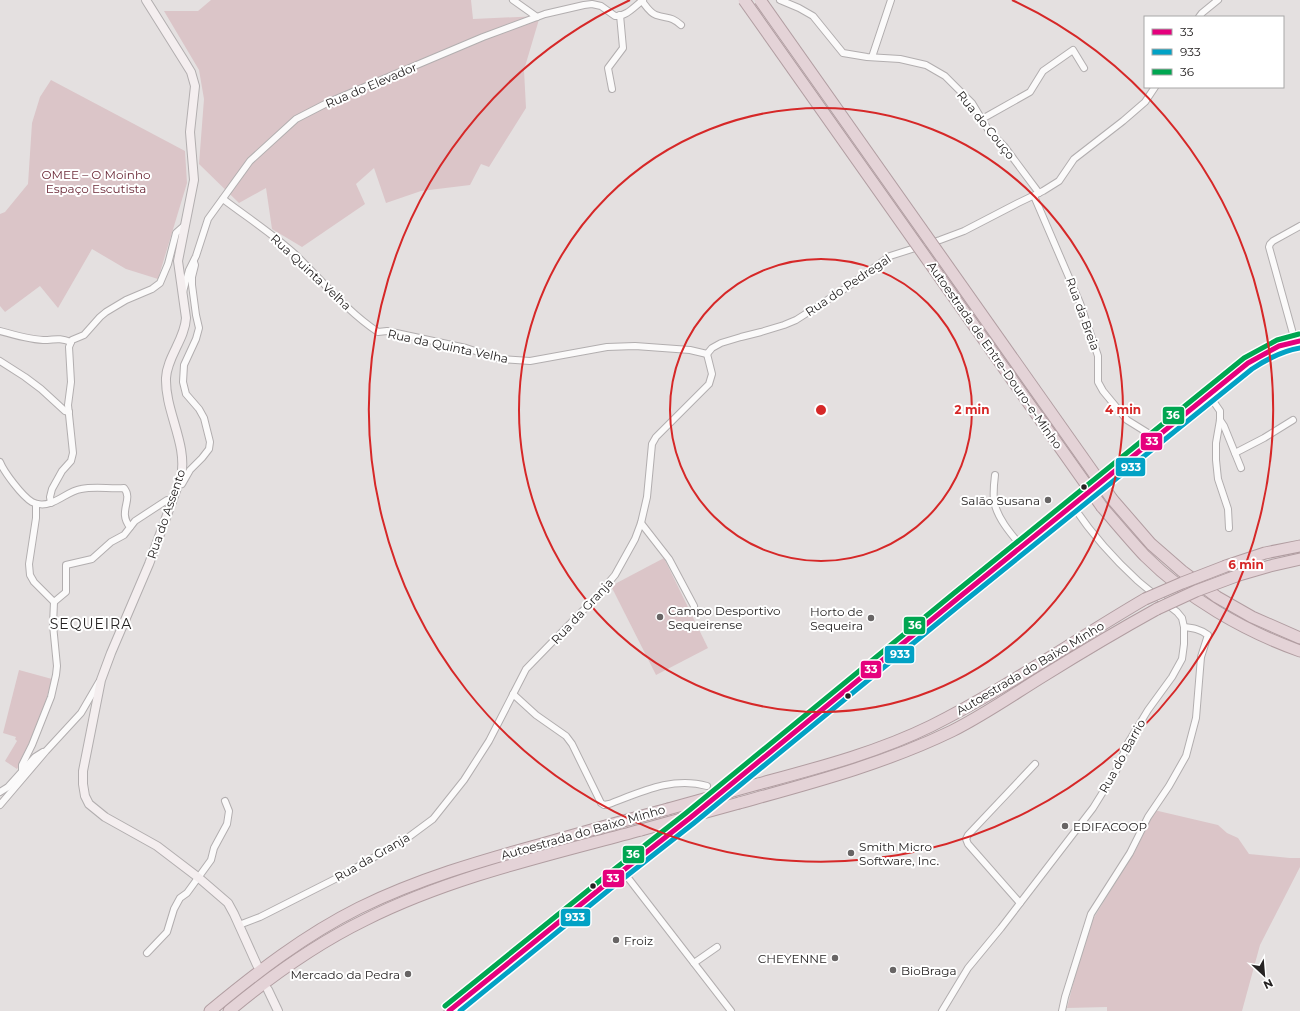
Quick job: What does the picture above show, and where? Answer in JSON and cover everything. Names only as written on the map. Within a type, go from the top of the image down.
[{"type":"highway","name":"Autoestrada de Entre-Douro-e-Minho","points":[[744,0],[1102,507],[1145,556],[1202,603],[1244,627],[1285,646],[1300,651]]},
{"type":"highway","name":"Autoestrada de Entre-Douro-e-Minho","points":[[760,0],[1112,500],[1152,544],[1182,571],[1217,596],[1252,617],[1300,638]]},
{"type":"highway","name":"Autoestrada do Baixo Minho","points":[[210,1011],[243,984],[316,932],[360,908],[418,882],[479,861],[844,760],[886,745],[930,726],[994,692],[1145,599],[1226,566],[1265,554],[1300,546]]},
{"type":"highway","name":"Autoestrada do Baixo Minho","points":[[229,1011],[294,961],[365,919],[425,894],[483,873],[739,803],[847,772],[899,754],[952,731],[1013,696],[1105,637],[1157,609],[1196,591],[1239,575],[1300,559]]},
{"type":"main road","points":[[449,1011],[622,870],[690,818],[1248,363],[1275,348],[1297,341]]},
{"type":"street","name":"Rua do Assento","points":[[146,0],[191,72],[195,86],[190,132],[194,180],[178,261],[186,327],[167,369],[166,379],[167,391],[182,455],[183,467],[181,477],[149,564],[101,680],[94,712],[83,784],[85,796],[89,804],[105,817],[157,846],[199,878],[228,903],[257,964]]},
{"type":"street","points":[[513,0],[537,17]]},
{"type":"street","name":"Rua do Couço","points":[[780,0],[813,16],[843,53],[900,59],[926,65],[945,76],[972,103],[989,131],[1004,146],[1036,195]]},
{"type":"street","points":[[872,57],[891,0]]},
{"type":"street","points":[[1200,16],[1218,0]]},
{"type":"street","points":[[612,89],[608,68],[623,48],[620,15],[643,1],[650,11],[656,15],[670,18],[681,25]]},
{"type":"street","name":"Rua do Elevador","points":[[183,293],[189,270],[194,261],[208,219],[224,199],[250,161],[296,120],[328,102],[483,37],[537,17],[592,4],[602,6],[615,16],[620,15]]},
{"type":"street","points":[[982,119],[1030,92],[1043,71],[1073,50],[1084,68]]},
{"type":"street","name":"Rua do Pedregal","points":[[707,354],[712,348],[721,343],[784,325],[796,320],[846,288],[890,256],[964,231],[1036,195],[1059,181],[1074,159],[1145,102],[1154,88]]},
{"type":"street","name":"Rua da Breia","points":[[1036,195],[1080,303],[1098,356],[1098,382],[1103,391],[1127,420],[1156,438]]},
{"type":"street","name":"Rua Quinta Velha","points":[[224,199],[297,256],[366,324],[378,332]]},
{"type":"street","points":[[51,503],[50,497],[52,489],[62,471],[71,461],[73,453],[68,405],[71,382],[69,347],[71,342],[72,340],[84,335],[106,312],[126,300],[152,289],[160,283],[168,264],[176,233],[186,225]]},
{"type":"street","points":[[1297,341],[1269,248],[1273,241],[1300,226]]},
{"type":"street","points":[[54,602],[66,592],[66,565],[92,559],[111,542],[124,535],[135,521],[167,500],[173,498],[178,493],[190,470],[209,449],[210,442],[204,418],[199,409],[186,394],[183,382],[184,364],[196,339],[199,328],[192,285],[192,277],[195,266],[194,261]]},
{"type":"street","points":[[0,331],[15,336],[34,339],[45,340],[60,338],[71,342]]},
{"type":"street","name":"Rua da Quinta Velha","points":[[378,332],[387,331],[466,348],[500,359],[530,360],[607,347],[635,346],[690,350],[707,354]]},
{"type":"street","name":"Rua da Granja","points":[[239,925],[260,918],[343,875],[406,839],[433,819],[464,780],[488,741],[526,669],[598,595],[615,575],[635,540],[641,523],[647,497],[652,444],[656,437],[709,384],[712,374],[707,354]]},
{"type":"street","points":[[0,361],[26,377],[65,411],[69,412]]},
{"type":"street","points":[[1209,395],[1220,411],[1216,443],[1217,473],[1228,509],[1229,528]]},
{"type":"street","points":[[1220,420],[1224,426],[1241,468]]},
{"type":"street","points":[[1235,453],[1264,438],[1293,420]]},
{"type":"street","points":[[0,462],[1,470],[24,495],[36,504],[51,503],[79,489],[124,488],[128,497],[124,510],[124,516],[126,523],[130,527]]},
{"type":"street","points":[[995,475],[995,506],[1008,530],[1022,547]]},
{"type":"street","points":[[22,772],[22,765],[32,745],[51,698],[57,666],[54,602],[34,582],[30,575],[36,504]]},
{"type":"street","name":"Rua do Barrio","points":[[942,1011],[968,968],[1093,808],[1116,771],[1128,744],[1148,710],[1172,677],[1182,659],[1184,627],[1182,618],[1177,612],[1126,570],[1085,525],[1073,506]]},
{"type":"street","points":[[641,523],[669,559],[694,606]]},
{"type":"street","points":[[1062,1011],[1070,978],[1091,914],[1130,853],[1148,817],[1169,786],[1186,756],[1196,718],[1201,657],[1208,635],[1195,628],[1184,627]]},
{"type":"street","points":[[0,805],[81,713],[101,680]]},
{"type":"street","points":[[513,694],[536,715],[566,736],[572,744],[601,803],[604,805],[662,785],[684,782],[707,786]]},
{"type":"street","points":[[81,713],[86,710],[94,712]]},
{"type":"street","points":[[0,792],[8,787],[35,757],[46,751]]},
{"type":"street","points":[[1020,903],[966,840],[968,835],[1035,764]]},
{"type":"street","points":[[148,953],[167,932],[174,909],[180,898],[187,893],[211,860],[214,848],[227,824],[229,811],[225,801]]},
{"type":"street","points":[[622,870],[731,1011]]},
{"type":"street","points":[[694,963],[717,947]]},
{"type":"street","points":[[268,990],[278,1011]]},
{"type":"green space","points":[[211,0],[471,0],[473,19],[540,16],[524,70],[526,108],[489,167],[481,164],[470,185],[421,191],[386,203],[374,168],[356,184],[365,204],[302,247],[272,229],[266,188],[239,203],[199,164],[204,99],[199,70],[164,11],[198,11]]},
{"type":"green space","name":"OMEE – O Moinho Espaço Escutista","points":[[51,80],[185,151],[187,183],[158,279],[126,269],[92,249],[58,308],[40,286],[5,312],[0,306],[0,214],[5,212],[28,184],[32,123],[40,97]]},
{"type":"green space","name":"Campo Desportivo Sequeirense","points":[[664,558],[708,648],[656,675],[611,586]]},
{"type":"green space","points":[[19,670],[52,679],[40,721],[31,743],[17,769],[5,761],[17,741],[15,739],[16,737],[3,733]]},
{"type":"green space","points":[[1154,810],[1218,825],[1227,833],[1238,838],[1249,854],[1300,858],[1300,867],[1260,945],[1242,1011],[1107,1011],[1107,1007],[1067,1008],[1078,964],[1093,919],[1135,851]]},
{"type":"transit line","name":"36","points":[[445,1006],[686,813],[1244,358],[1277,340],[1299,334]]},
{"type":"transit line","name":"33","points":[[449,1011],[690,818],[1248,363],[1279,346],[1300,341]]},
{"type":"transit line","name":"933","points":[[460,1011],[694,823],[961,604],[1252,369],[1275,356],[1300,348]]},
{"type":"place","name":"Salão Susana","points":[[1048,500]]},
{"type":"place","name":"Campo Desportivo Sequeirense","points":[[660,617]]},
{"type":"place","name":"Horto de Sequeira","points":[[871,618]]},
{"type":"place","name":"EDIFACOOP","points":[[1065,826]]},
{"type":"place","name":"Smith Micro Software, Inc.","points":[[851,853]]},
{"type":"place","name":"Froiz","points":[[616,940]]},
{"type":"place","name":"CHEYENNE","points":[[835,958]]},
{"type":"place","name":"BioBraga","points":[[893,970]]},
{"type":"place","name":"Mercado da Pedra","points":[[408,974]]},
{"type":"district","name":"SEQUEIRA","points":[[91,624]]}]
